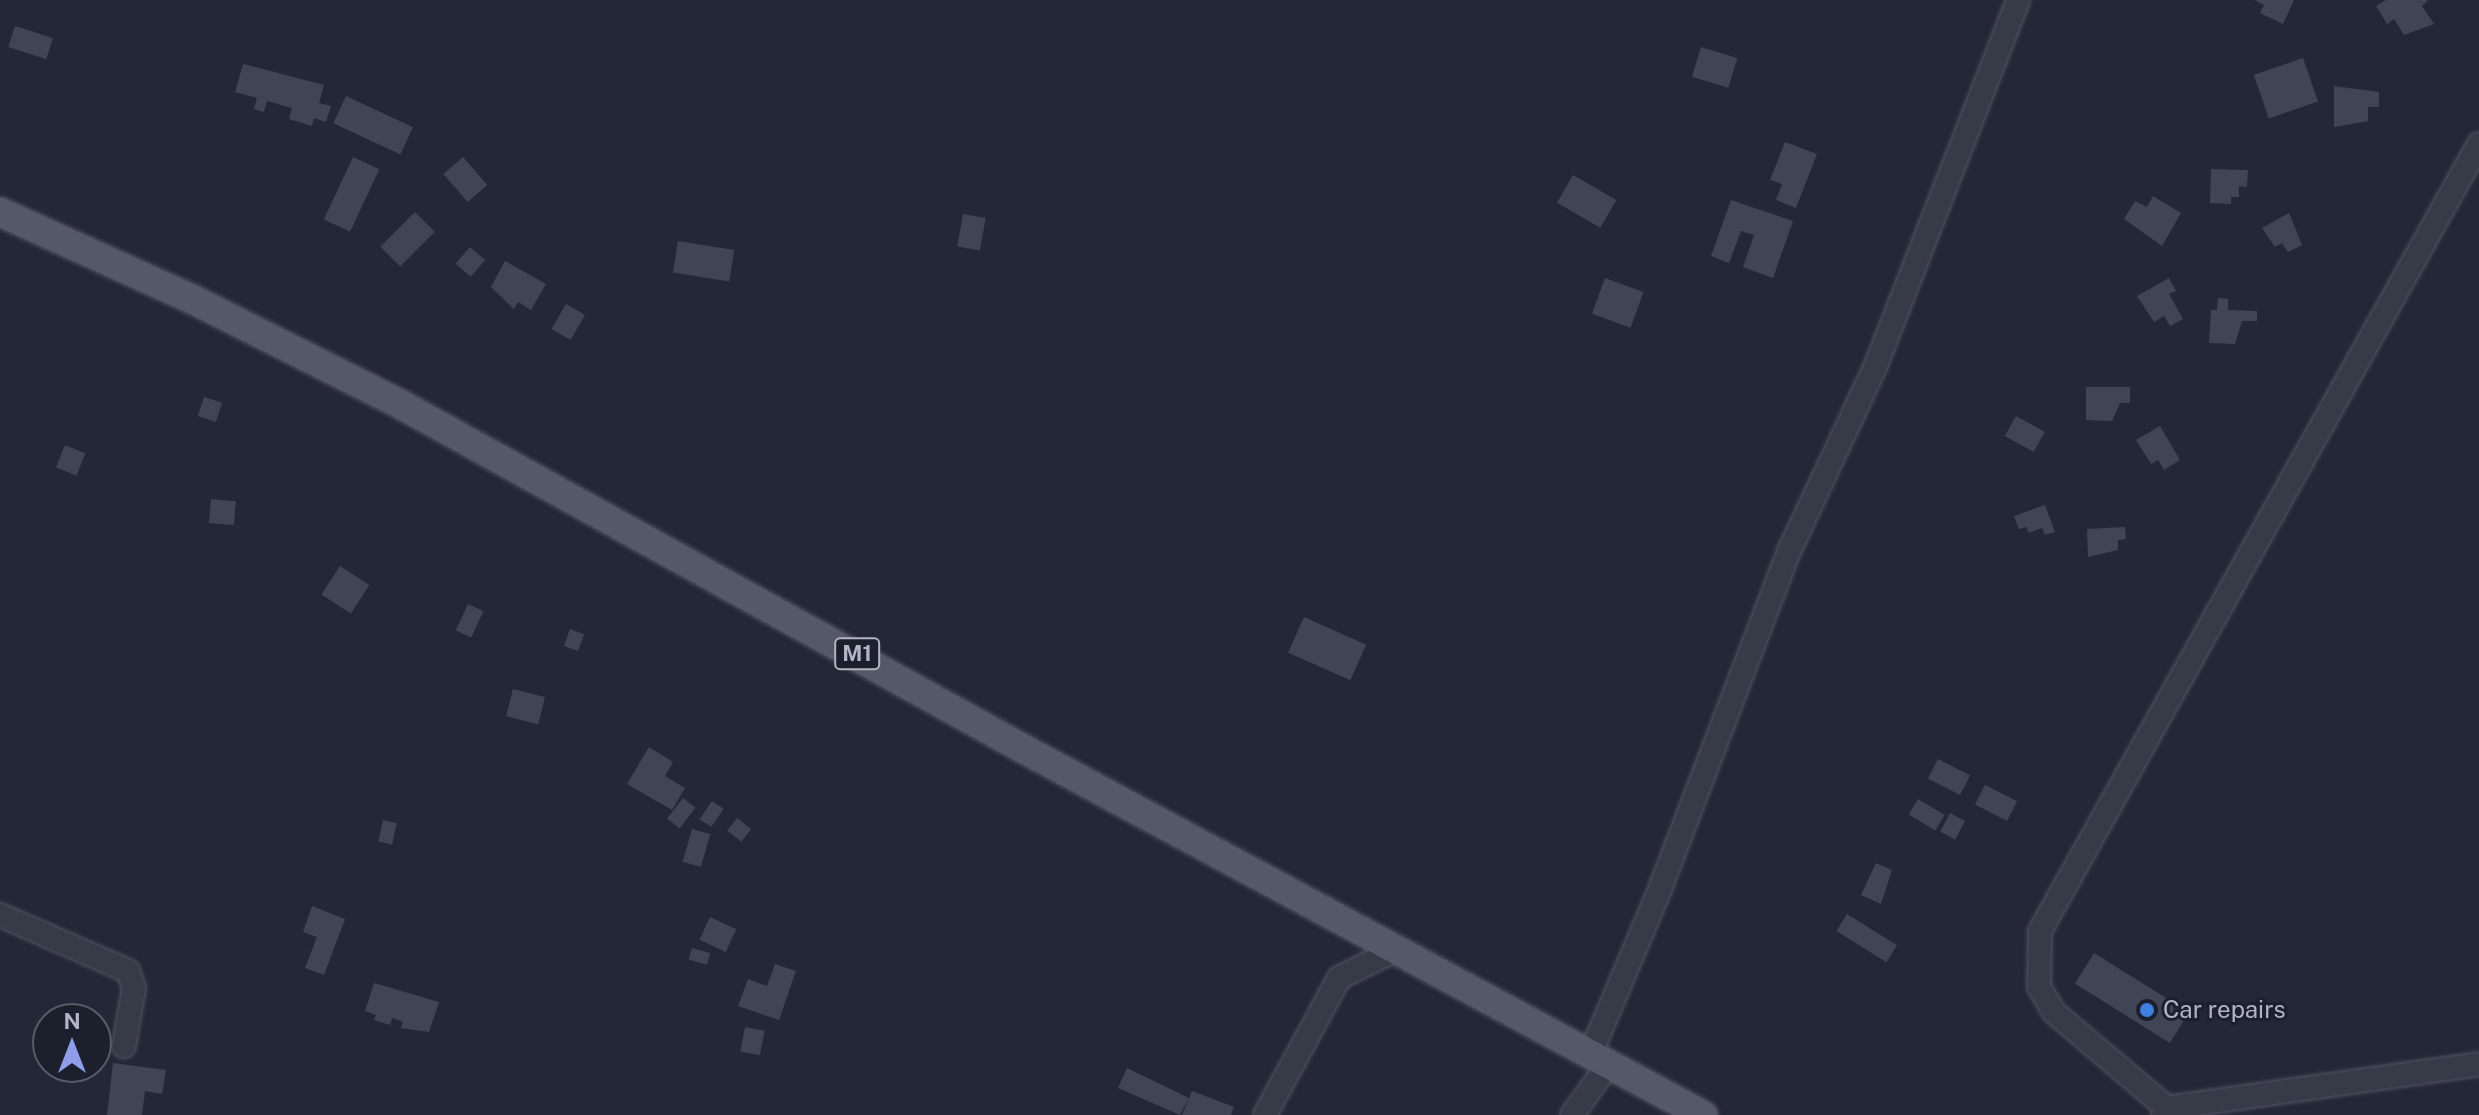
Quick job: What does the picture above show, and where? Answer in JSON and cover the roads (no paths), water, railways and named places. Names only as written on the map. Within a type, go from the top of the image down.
[{"type":"main road","name":"M1","points":[[0,212],[192,299],[400,404],[1395,950],[1703,1115]]},
{"type":"street","points":[[1572,1115],[1599,1060],[1660,889],[1790,549],[1876,365],[2018,0]]},
{"type":"street","points":[[2479,144],[2040,931],[2039,987],[2054,1012],[2165,1112],[2479,1064]]},
{"type":"street","points":[[0,915],[128,971],[134,988],[124,1046]]},
{"type":"street","points":[[1265,1115],[1339,978],[1395,950]]},
{"type":"place","name":"Car repairs","points":[[2147,1010]]}]
